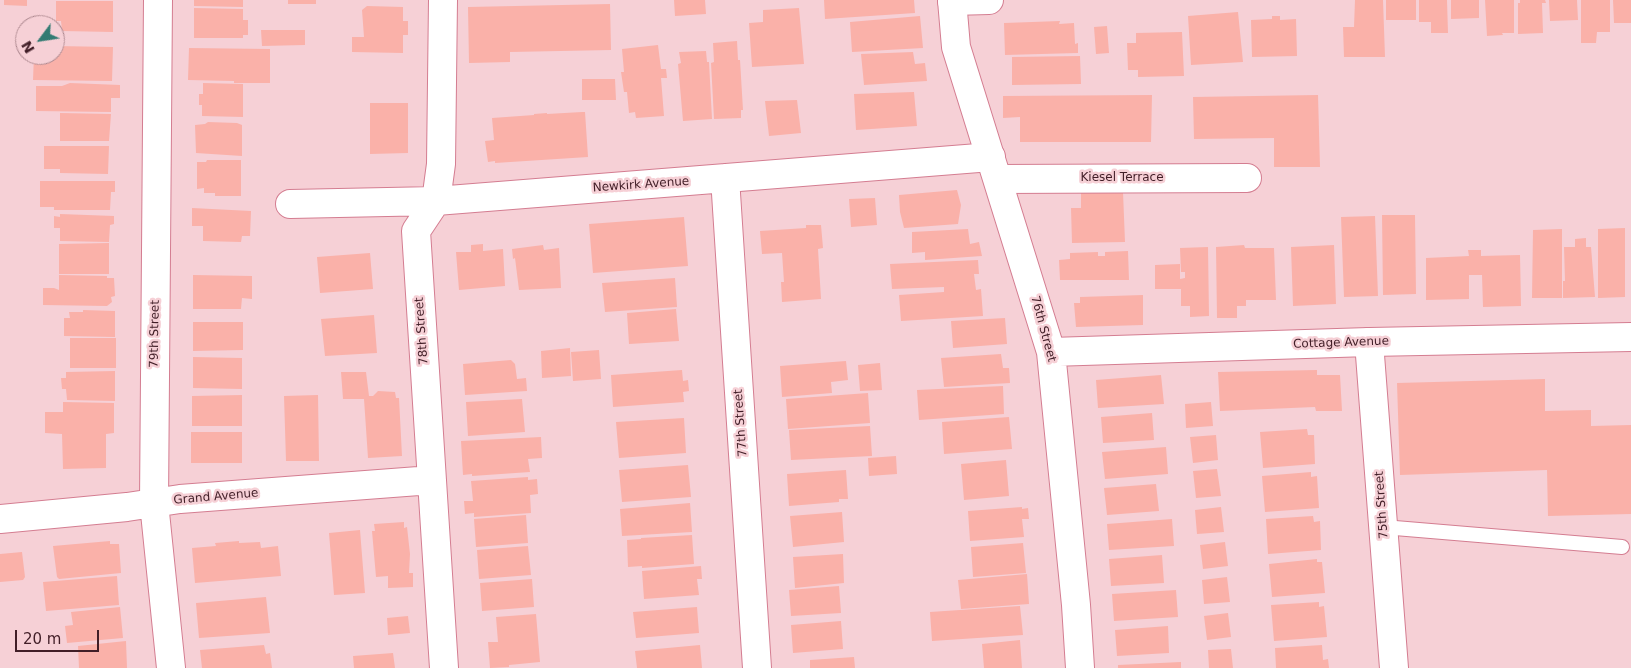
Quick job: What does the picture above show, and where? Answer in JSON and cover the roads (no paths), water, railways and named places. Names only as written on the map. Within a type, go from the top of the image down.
[{"type":"street","name":"79th Street","points":[[158,0],[154,503],[171,668]]},
{"type":"street","name":"78th Street","points":[[443,0],[441,164],[436,201],[416,231],[444,668]]},
{"type":"street","points":[[952,1],[989,0]]},
{"type":"street","name":"76th Street","points":[[952,1],[956,47],[1051,352],[1075,595],[1080,668]]},
{"type":"street","name":"Newkirk Avenue","points":[[290,204],[436,201],[725,178],[994,168]]},
{"type":"street","name":"Kiesel Terrace","points":[[994,168],[1247,178]]},
{"type":"street","name":"77th Street","points":[[725,178],[757,668]]},
{"type":"street","name":"Cottage Avenue","points":[[1051,352],[1369,342],[1631,337]]},
{"type":"street","name":"75th Street","points":[[1369,342],[1394,668]]},
{"type":"street","name":"Grand Avenue","points":[[0,519],[190,499],[432,480]]},
{"type":"lane","points":[[1383,526],[1622,547]]}]
